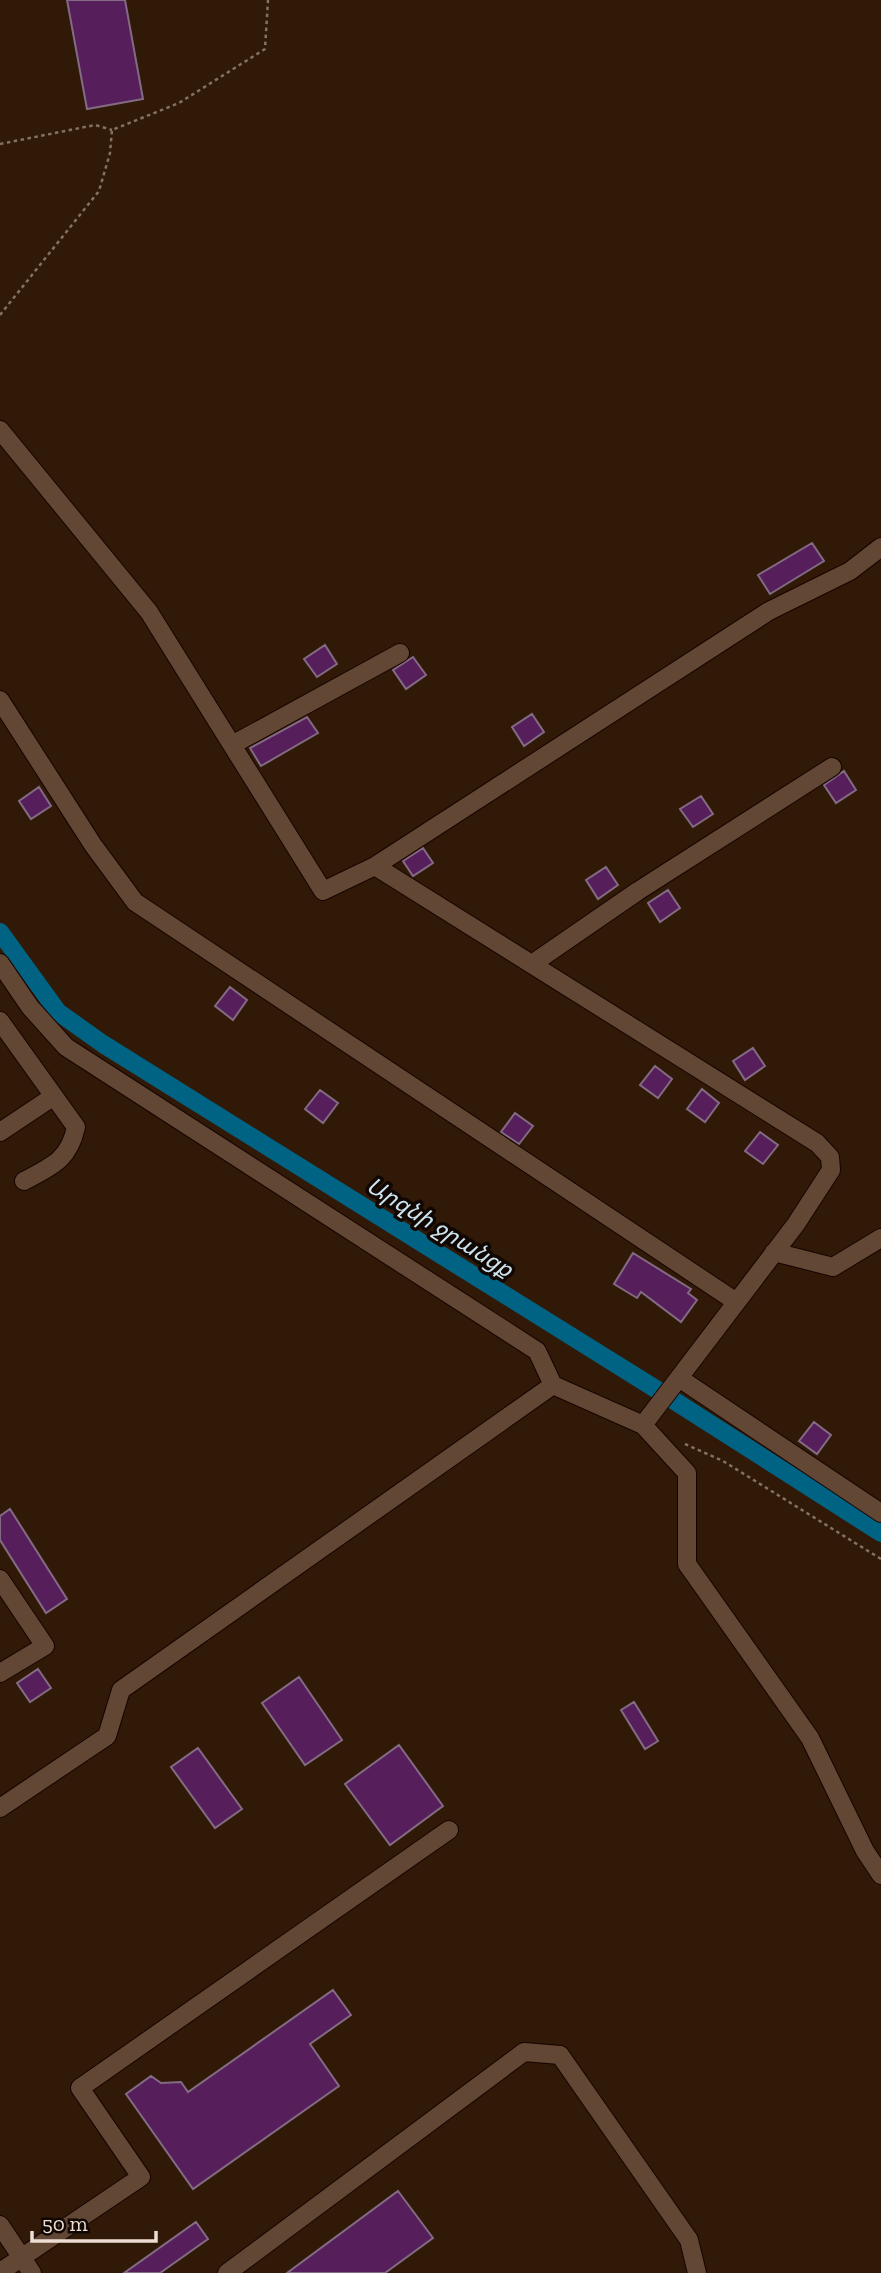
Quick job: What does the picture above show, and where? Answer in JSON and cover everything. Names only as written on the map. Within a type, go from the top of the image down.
[{"type":"street","points":[[0,430],[149,612],[323,891],[375,866],[769,611],[850,571],[881,547]]},
{"type":"street","points":[[232,745],[400,653]]},
{"type":"street","points":[[0,700],[93,845],[135,902],[734,1301]]},
{"type":"street","points":[[532,964],[638,891],[832,767]]},
{"type":"street","points":[[375,866],[817,1143],[830,1157],[831,1170],[774,1252],[734,1301],[643,1425]]},
{"type":"street","points":[[0,963],[30,1007],[66,1047],[537,1351],[553,1385],[643,1425],[687,1474],[687,1564],[810,1738],[865,1851],[881,1875]]},
{"type":"street","points":[[0,1021],[76,1128],[72,1148],[52,1166],[24,1181]]},
{"type":"street","points":[[0,1132],[54,1096]]},
{"type":"street","points":[[774,1252],[833,1266],[881,1238]]},
{"type":"street","points":[[674,1384],[881,1513]]},
{"type":"street","points":[[0,1808],[107,1736],[121,1690],[553,1385]]},
{"type":"street","points":[[0,1579],[45,1646],[0,1673]]},
{"type":"street","points":[[0,2272],[141,2177],[80,2088],[449,1830]]},
{"type":"street","points":[[227,2273],[524,2052],[560,2055],[688,2240],[697,2273]]},
{"type":"street","points":[[0,2225],[32,2273]]},
{"type":"path","points":[[0,144],[95,125],[112,130],[179,103],[265,49],[268,0]]},
{"type":"path","points":[[0,315],[99,191],[110,153],[112,130]]},
{"type":"path","points":[[677,1441],[723,1461],[881,1559]]},
{"type":"building","points":[[67,0],[125,0],[143,99],[87,109]]},
{"type":"building","points":[[812,543],[824,561],[770,594],[758,575]]},
{"type":"building","points":[[325,645],[337,664],[317,677],[304,659]]},
{"type":"building","points":[[413,657],[426,675],[406,689],[393,670]]},
{"type":"building","points":[[532,714],[544,732],[524,746],[512,727]]},
{"type":"building","points":[[307,717],[318,733],[261,766],[250,748]]},
{"type":"building","points":[[844,771],[856,790],[836,803],[824,785]]},
{"type":"building","points":[[39,787],[51,806],[31,819],[19,801]]},
{"type":"building","points":[[701,796],[713,814],[693,827],[680,809]]},
{"type":"building","points":[[423,848],[433,863],[413,876],[403,861]]},
{"type":"building","points":[[606,867],[618,885],[598,899],[586,880]]},
{"type":"building","points":[[668,890],[680,908],[660,922],[648,903]]},
{"type":"building","points":[[230,987],[247,1000],[233,1020],[215,1006]]},
{"type":"building","points":[[753,1048],[765,1066],[745,1080],[733,1061]]},
{"type":"building","points":[[655,1066],[672,1079],[658,1098],[640,1085]]},
{"type":"building","points":[[702,1089],[719,1103],[705,1122],[687,1109]]},
{"type":"building","points":[[320,1090],[338,1103],[323,1123],[305,1109]]},
{"type":"building","points":[[515,1113],[533,1126],[519,1144],[501,1132]]},
{"type":"building","points":[[760,1132],[778,1145],[763,1164],[745,1151]]},
{"type":"building","points":[[633,1253],[691,1289],[688,1293],[697,1300],[681,1322],[641,1292],[637,1298],[614,1284]]},
{"type":"building","points":[[814,1422],[831,1435],[817,1454],[799,1441]]},
{"type":"building","points":[[10,1509],[67,1599],[46,1613],[0,1540],[0,1516]]},
{"type":"building","points":[[38,1669],[51,1688],[30,1702],[17,1683]]},
{"type":"building","points":[[299,1677],[342,1740],[305,1765],[262,1703]]},
{"type":"building","points":[[634,1702],[658,1741],[645,1749],[621,1710]]},
{"type":"building","points":[[399,1745],[443,1806],[390,1845],[345,1784]]},
{"type":"building","points":[[198,1748],[242,1809],[215,1828],[171,1767]]},
{"type":"building","points":[[333,1990],[351,2015],[310,2044],[339,2086],[193,2189],[126,2094],[151,2076],[161,2083],[181,2082],[188,2092]]},
{"type":"building","points":[[398,2191],[433,2238],[385,2273],[287,2273]]},
{"type":"building","points":[[196,2222],[208,2239],[160,2273],[124,2273]]},
{"type":"waterway","name":"Արզնի ջրանցք","points":[[0,932],[58,1012],[103,1044],[881,1533]]}]
